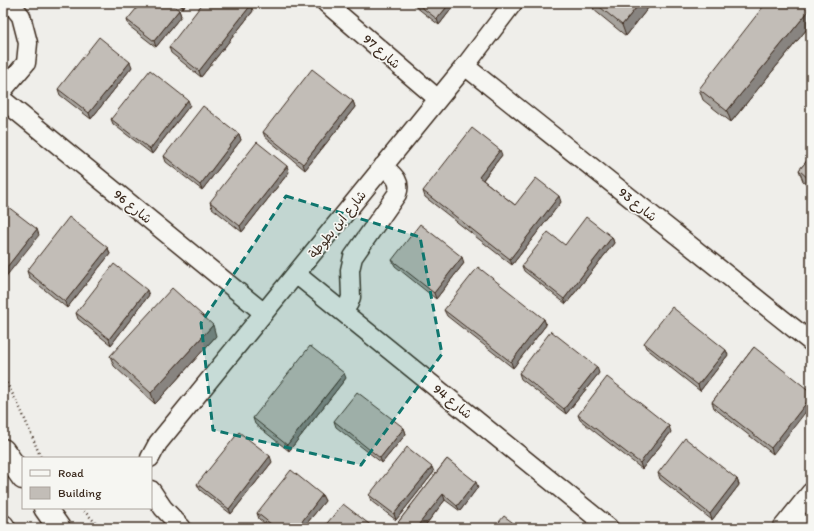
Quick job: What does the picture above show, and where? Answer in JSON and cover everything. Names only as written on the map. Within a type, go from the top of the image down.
[{"type":"main road","points":[[3,450],[22,477]]},
{"type":"main road","points":[[46,509],[59,528]]},
{"type":"street","points":[[3,90],[26,63],[28,43],[21,16],[10,3]]},
{"type":"street","name":"شارع 97","points":[[326,3],[438,99]]},
{"type":"street","name":"شارع ابن بطوطة","points":[[154,450],[465,66],[513,3]]},
{"type":"street","name":"شارع 93","points":[[465,66],[811,342]]},
{"type":"street","name":"شارع 96","points":[[3,100],[264,313]]},
{"type":"street","points":[[343,312],[347,308],[351,297],[350,270],[354,256],[399,189],[396,177],[383,166]]},
{"type":"street","name":"شارع 94","points":[[296,274],[609,528]]},
{"type":"street","points":[[152,492],[163,508],[182,528]]},
{"type":"street","points":[[807,528],[788,522],[811,492]]},
{"type":"path","points":[[3,376],[21,410],[41,457]]},
{"type":"path","points":[[81,509],[101,528]]},
{"type":"highlighted area","points":[[286,196],[420,237],[442,354],[361,465],[213,430],[201,323]]},
{"type":"building","points":[[141,3],[170,3],[179,10],[154,41],[127,20]]},
{"type":"building","points":[[203,3],[248,3],[251,5],[199,71],[169,47]]},
{"type":"building","points":[[416,3],[450,3],[437,19]]},
{"type":"building","points":[[595,3],[640,3],[622,25]]},
{"type":"building","points":[[766,3],[811,3],[811,8],[727,111],[699,89]]},
{"type":"building","points":[[99,37],[130,62],[89,113],[58,89]]},
{"type":"building","points":[[312,69],[353,101],[303,164],[263,132]]},
{"type":"building","points":[[150,70],[188,100],[150,149],[111,119]]},
{"type":"building","points":[[203,106],[239,134],[200,185],[164,156]]},
{"type":"building","points":[[472,128],[500,150],[479,177],[515,205],[536,178],[559,196],[510,259],[423,191]]},
{"type":"building","points":[[257,142],[287,166],[240,226],[210,202]]},
{"type":"building","points":[[811,156],[811,181],[799,170]]},
{"type":"building","points":[[3,203],[37,229],[3,272]]},
{"type":"building","points":[[69,217],[108,248],[65,302],[27,271]]},
{"type":"building","points":[[586,217],[612,237],[564,299],[522,266],[548,232],[565,245]]},
{"type":"building","points":[[420,224],[462,257],[434,293],[392,260]]},
{"type":"building","points":[[114,264],[147,290],[109,339],[76,313]]},
{"type":"building","points":[[478,267],[544,319],[511,362],[444,310]]},
{"type":"building","points":[[172,288],[213,325],[151,393],[110,356]]},
{"type":"building","points":[[672,307],[726,350],[698,385],[644,343]]},
{"type":"building","points":[[551,331],[597,367],[564,409],[519,373]]},
{"type":"building","points":[[310,346],[344,373],[287,445],[253,418]]},
{"type":"building","points":[[754,347],[811,392],[811,397],[771,448],[712,402]]},
{"type":"building","points":[[607,377],[669,426],[640,463],[578,415]]},
{"type":"building","points":[[357,392],[404,428],[380,458],[334,421]]},
{"type":"building","points":[[239,432],[270,456],[229,509],[197,484]]},
{"type":"building","points":[[685,438],[737,479],[710,514],[658,473]]},
{"type":"building","points":[[407,447],[432,467],[394,514],[369,495]]},
{"type":"building","points":[[447,459],[476,482],[457,506],[443,494],[419,524],[425,528],[399,528],[396,525]]},
{"type":"building","points":[[291,470],[322,495],[297,528],[276,528],[257,513]]},
{"type":"building","points":[[343,504],[373,527],[323,528]]},
{"type":"building","points":[[504,516],[520,528],[494,528]]}]
